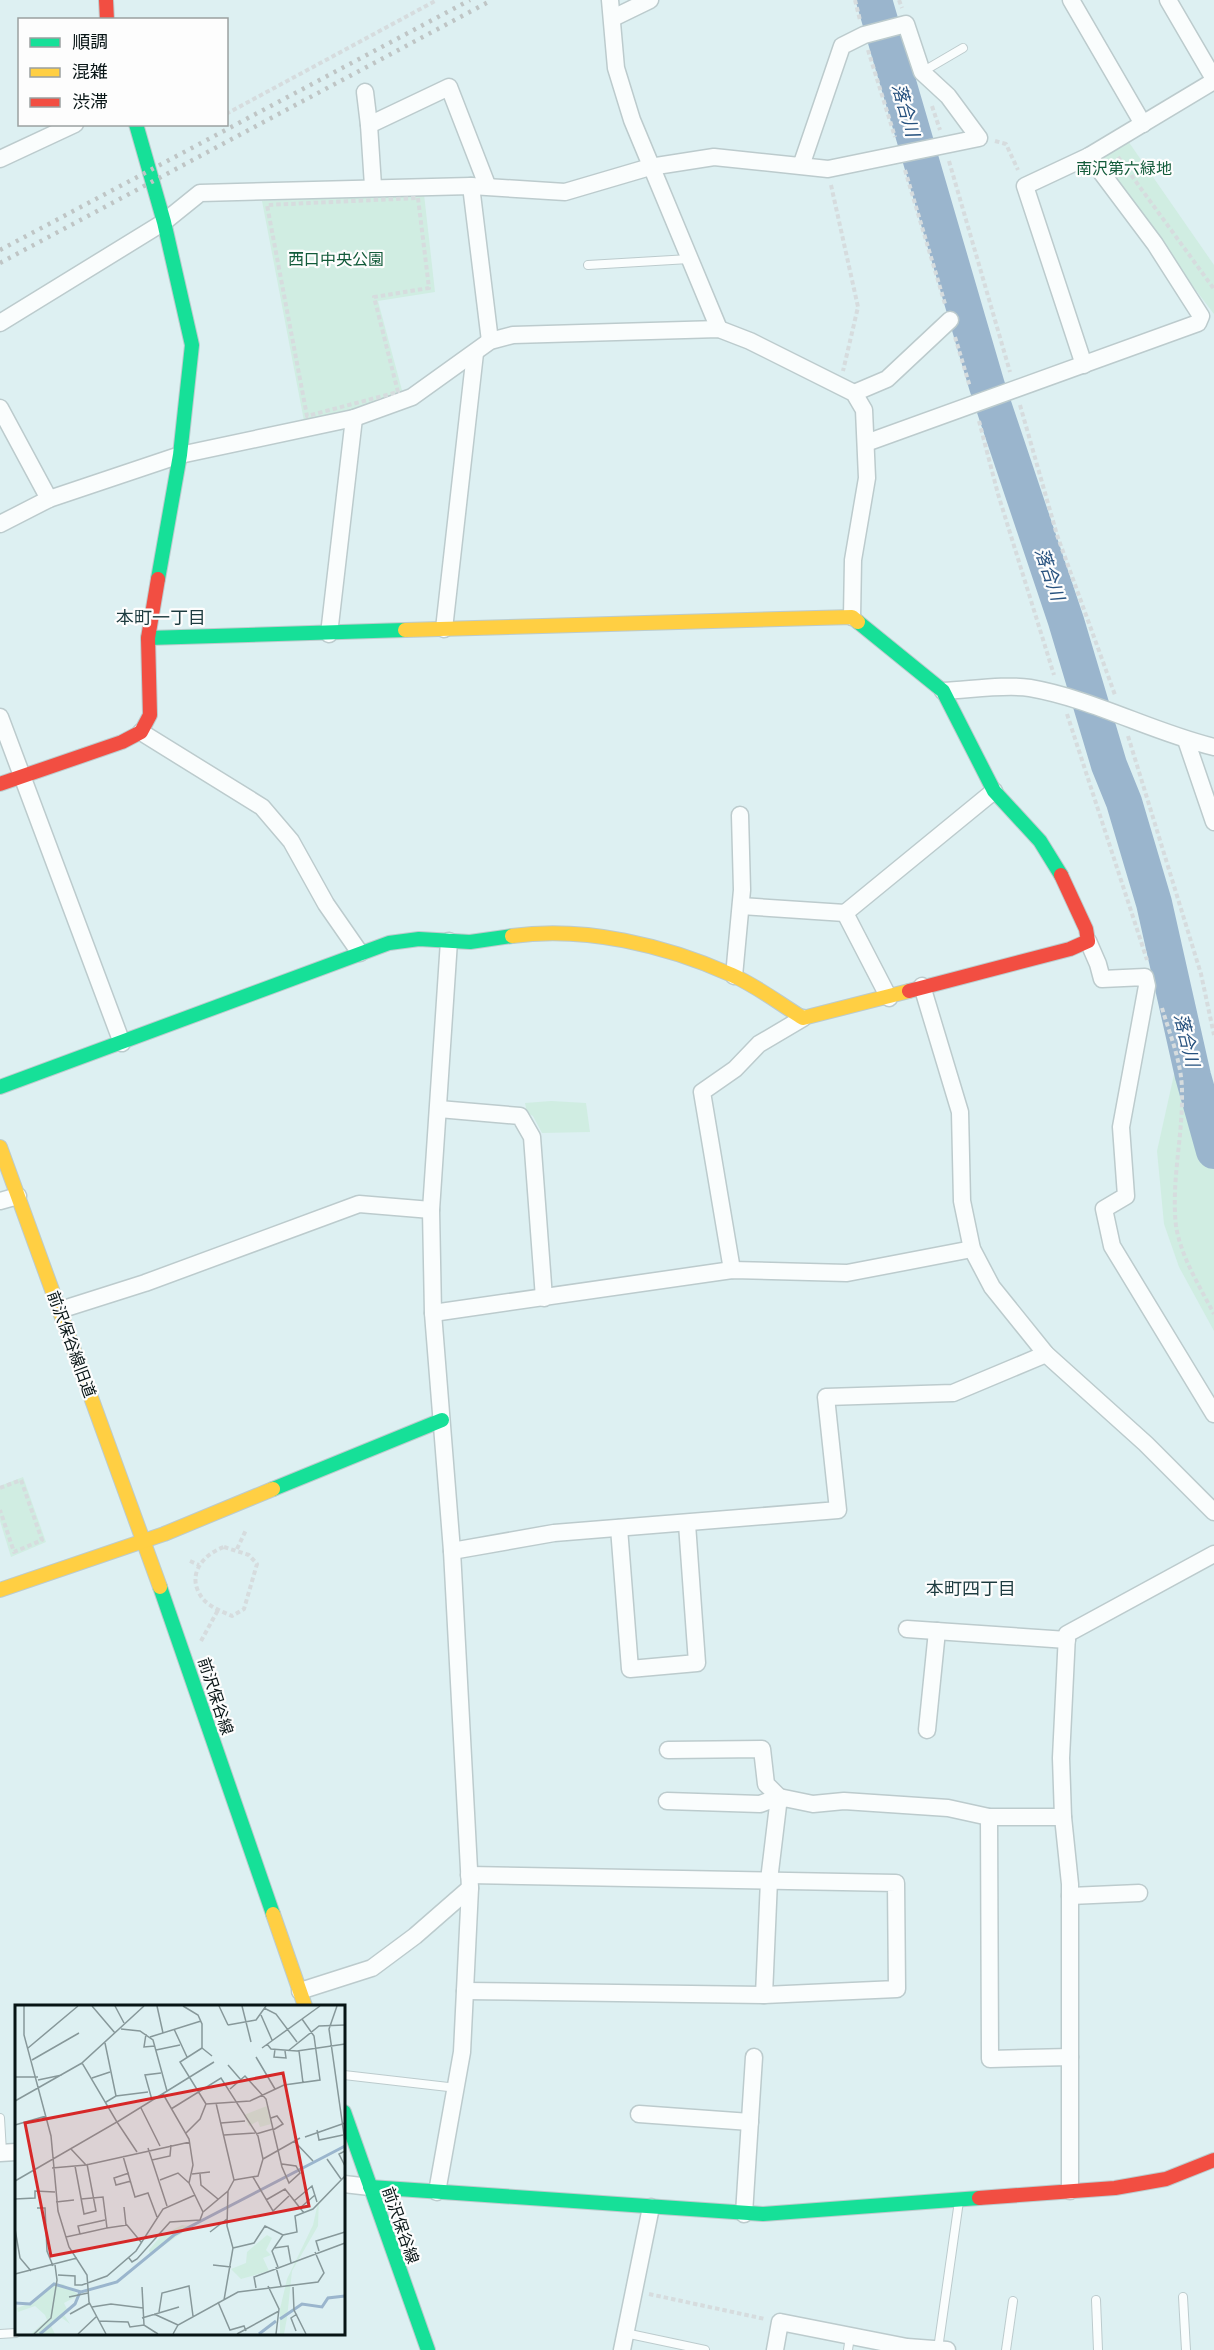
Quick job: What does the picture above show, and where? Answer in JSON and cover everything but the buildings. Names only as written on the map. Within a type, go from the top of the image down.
[{"type":"street","points":[[106,0],[107,18]]},
{"type":"street","points":[[610,0],[616,68],[650,167],[719,329]]},
{"type":"street","points":[[613,18],[650,0]]},
{"type":"street","points":[[1071,0],[1143,124]]},
{"type":"street","points":[[1084,365],[1025,186],[1089,156],[1214,80],[1168,0]]},
{"type":"street","points":[[0,323],[164,222],[200,193],[373,186],[479,185],[565,192],[650,167],[714,157],[828,169],[979,138],[948,96],[922,72],[906,24],[866,35],[842,46],[801,166]]},
{"type":"street","points":[[369,124],[449,87],[479,185],[490,341]]},
{"type":"street","points":[[365,92],[373,186]]},
{"type":"street","points":[[0,159],[71,126]]},
{"type":"street","points":[[0,784],[122,742],[141,732],[150,715],[148,638],[180,455],[192,345],[164,222],[137,126]]},
{"type":"street","points":[[866,443],[1198,323],[1201,316],[1155,244],[1089,156]]},
{"type":"street","points":[[847,390],[887,379],[950,320]]},
{"type":"street","points":[[0,524],[49,499],[180,455],[354,418],[412,397],[490,341],[513,335],[719,329],[847,390],[864,410],[867,478],[854,560],[852,616]]},
{"type":"street","points":[[444,629],[475,353]]},
{"type":"street","points":[[0,408],[49,499]]},
{"type":"street","points":[[329,634],[354,418]]},
{"type":"street","points":[[148,638],[852,616],[943,691],[994,791],[1040,841],[1058,868],[1086,929],[1101,979],[1145,977],[1147,986],[1121,1127],[1126,1196],[1104,1209],[1112,1246],[1214,1414]]},
{"type":"street","points":[[943,691],[1028,688],[1214,747]]},
{"type":"street","points":[[0,717],[122,1043]]},
{"type":"street","points":[[141,732],[262,807],[291,842],[326,904],[360,953]]},
{"type":"street","points":[[1186,740],[1214,822]]},
{"type":"street","points":[[741,906],[845,913],[994,791]]},
{"type":"street","points":[[734,976],[741,906],[740,815]]},
{"type":"street","points":[[845,913],[890,998]]},
{"type":"street","points":[[0,1087],[360,953],[389,944],[419,939],[470,942],[521,935],[562,933],[596,936],[658,949],[734,976],[803,1018]]},
{"type":"street","points":[[437,2192],[458,2088],[465,1991],[469,1881],[452,1551],[433,1313],[431,1210],[448,941]]},
{"type":"street","points":[[732,1270],[702,1092],[735,1069],[759,1044],[803,1018],[890,998],[922,986],[1070,949],[1088,941]]},
{"type":"street","points":[[922,986],[960,1112],[962,1201],[972,1249],[992,1287],[1046,1354],[1146,1444],[1214,1512]]},
{"type":"street","points":[[439,1109],[520,1116],[532,1137],[543,1298]]},
{"type":"street","name":"前沢保谷線旧道","points":[[0,1147],[144,1541]]},
{"type":"street","points":[[0,1201],[18,1196]]},
{"type":"street","points":[[60,1310],[145,1283],[359,1204],[431,1210]]},
{"type":"street","points":[[433,1313],[732,1270],[847,1273],[972,1249]]},
{"type":"street","points":[[452,1551],[554,1533],[838,1510],[826,1397],[953,1393],[1046,1354]]},
{"type":"street","points":[[0,1590],[144,1541],[442,1420]]},
{"type":"street","points":[[618,1528],[630,1669],[697,1663],[687,1524]]},
{"type":"street","name":"前沢保谷線","points":[[144,1541],[303,1999]]},
{"type":"street","points":[[1070,2191],[1070,1896],[1063,1817],[1061,1758],[1067,1634],[1214,1554]]},
{"type":"street","points":[[907,1629],[1067,1640]]},
{"type":"street","points":[[927,1730],[938,1631]]},
{"type":"street","points":[[668,1750],[762,1749],[766,1784],[779,1797]]},
{"type":"street","points":[[667,1801],[760,1804],[779,1797],[813,1804],[844,1801],[948,1808],[989,1816],[1063,1817]]},
{"type":"street","points":[[764,1995],[769,1880],[779,1797]]},
{"type":"street","points":[[989,1816],[990,2059],[1071,2057]]},
{"type":"street","points":[[303,1999],[372,1968],[415,1936],[469,1881],[769,1880],[896,1883],[897,1989],[764,1995],[465,1991]]},
{"type":"street","points":[[1070,1896],[1139,1893]]},
{"type":"street","points":[[744,2214],[754,2057]]},
{"type":"street","points":[[639,2114],[750,2122]]},
{"type":"street","name":"前沢保谷線","points":[[345,2115],[428,2350]]},
{"type":"street","points":[[345,2184],[744,2214],[832,2211],[1115,2188],[1166,2179],[1214,2160]]},
{"type":"street","points":[[624,2342],[651,2207]]},
{"type":"street","points":[[775,2350],[780,2322],[849,2343],[943,2349]]},
{"type":"lane","points":[[922,72],[963,48]]},
{"type":"lane","points":[[588,265],[689,259]]},
{"type":"lane","points":[[345,2074],[458,2088]]},
{"type":"lane","points":[[0,2118],[6,2152]]},
{"type":"lane","points":[[943,2349],[960,2200]]},
{"type":"lane","points":[[1183,2297],[1186,2350]]},
{"type":"lane","points":[[1096,2300],[1098,2350]]},
{"type":"lane","points":[[1006,2350],[1013,2301]]},
{"type":"lane","points":[[624,2342],[705,2350]]},
{"type":"path","points":[[228,113],[437,0]]},
{"type":"path","points":[[855,0],[977,404],[998,494],[1066,699],[1147,961]]},
{"type":"path","points":[[932,104],[941,147],[1057,535],[1201,974],[1214,1035]]},
{"type":"path","points":[[979,138],[1006,144],[1025,186]]},
{"type":"path","points":[[1109,144],[1214,289]]},
{"type":"path","points":[[828,169],[858,307],[847,390]]},
{"type":"path","points":[[418,198],[429,288],[374,297],[398,392],[307,416],[267,205],[418,198]]},
{"type":"path","points":[[1161,1005],[1181,1072],[1176,1227],[1183,1248],[1214,1314]]},
{"type":"path","points":[[0,1488],[21,1480],[42,1540],[14,1552],[0,1510]]},
{"type":"path","points":[[237,1549],[246,1530]]},
{"type":"path","points":[[29,1546],[31,1552]]},
{"type":"path","points":[[224,1546],[249,1555],[257,1564],[244,1610],[232,1616],[218,1610],[204,1599],[197,1585],[199,1565],[208,1553],[224,1546]]},
{"type":"path","points":[[190,1561],[199,1565]]},
{"type":"path","points":[[201,1641],[218,1610]]},
{"type":"path","points":[[634,2290],[780,2322]]},
{"type":"green space","name":"南沢第六緑地","points":[[1128,141],[1214,265],[1214,314],[1098,162]]},
{"type":"green space","name":"西口中央公園","points":[[424,194],[435,292],[378,301],[403,394],[353,411],[304,421],[262,201]]},
{"type":"green space","points":[[1190,1066],[1214,1150],[1214,1331],[1179,1267],[1164,1224],[1157,1151],[1175,1070]]},
{"type":"green space","points":[[551,1101],[586,1103],[590,1132],[542,1133],[533,1116],[527,1113],[525,1103]]},
{"type":"green space","points":[[23,1477],[46,1542],[11,1557],[0,1521],[0,1486]]},
{"type":"waterway","name":"落合川","points":[[874,0],[987,386],[1066,621],[1109,765],[1124,802],[1154,903],[1193,1076],[1214,1151]]},
{"type":"railway","points":[[0,250],[470,0]]},
{"type":"railway","points":[[0,263],[492,0]]},
{"type":"traffic: fast","points":[[137,126],[164,222],[192,345],[180,455],[158,579]]},
{"type":"traffic: fast","points":[[858,622],[943,691],[994,791],[1040,841],[1061,875]]},
{"type":"traffic: fast","points":[[148,638],[405,630]]},
{"type":"traffic: fast","points":[[0,1087],[389,943],[419,939],[470,942],[512,936]]},
{"type":"traffic: fast","points":[[273,1489],[442,1420]]},
{"type":"traffic: fast","points":[[160,1587],[273,1914]]},
{"type":"traffic: fast","points":[[345,2115],[428,2350]]},
{"type":"traffic: fast","points":[[370,2187],[763,2214],[979,2198]]},
{"type":"traffic: slow","points":[[405,630],[852,617],[858,622]]},
{"type":"traffic: slow","points":[[512,936],[540,934],[596,936],[652,947],[706,964],[741,979],[803,1018],[909,991]]},
{"type":"traffic: slow","points":[[0,1147],[160,1587]]},
{"type":"traffic: slow","points":[[0,1590],[164,1534],[273,1489]]},
{"type":"traffic: slow","points":[[273,1914],[305,2005]]},
{"type":"traffic: jam","points":[[106,0],[107,18]]},
{"type":"traffic: jam","points":[[0,784],[122,742],[141,732],[150,715],[148,638],[158,579]]},
{"type":"traffic: jam","points":[[909,991],[1070,949],[1088,941],[1086,929],[1061,875]]},
{"type":"traffic: jam","points":[[979,2198],[1115,2188],[1166,2179],[1214,2160]]},
{"type":"district","name":"本町一丁目","points":[[161,617]]},
{"type":"district","name":"本町四丁目","points":[[971,1588]]}]
